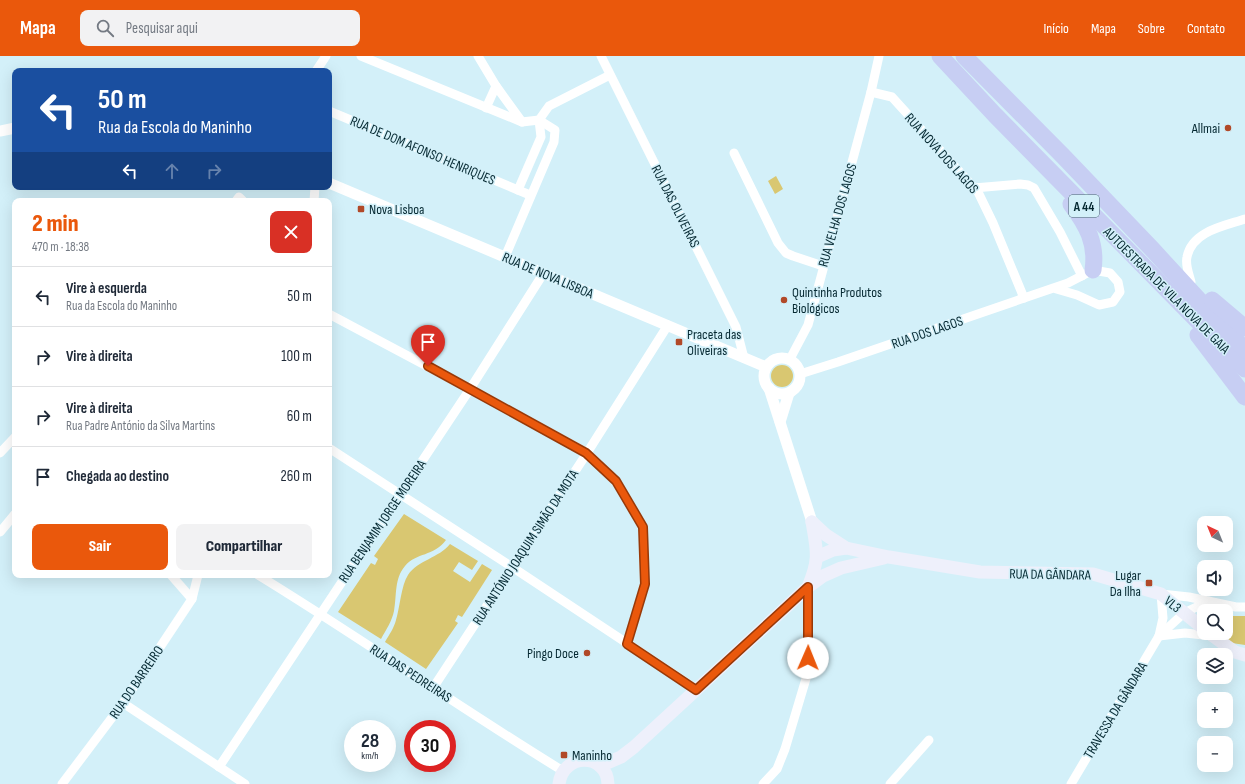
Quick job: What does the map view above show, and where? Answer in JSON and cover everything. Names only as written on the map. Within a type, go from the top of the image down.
[{"type":"highway","name":"AUTOESTRADA DE VILA NOVA DE GAIA","points":[[940,56],[995,115],[1245,369]]},
{"type":"highway","name":"AUTOESTRADA DE VILA NOVA DE GAIA","points":[[964,56],[1152,249],[1245,350]]},
{"type":"highway","points":[[995,115],[998,126],[1194,329],[1245,397]]},
{"type":"highway","points":[[1068,199],[1083,219],[1092,240],[1095,258],[1087,273]]},
{"type":"highway","points":[[1152,249],[1245,328]]},
{"type":"main road","name":"RUA DA GÂNDARA","points":[[812,522],[826,535],[846,548]]},
{"type":"main road","points":[[808,587],[813,575],[817,557],[812,522]]},
{"type":"main road","name":"RUA DA GÂNDARA","points":[[817,557],[833,550],[846,548],[889,557],[980,572],[1093,574],[1161,594]]},
{"type":"main road","points":[[817,557],[827,564],[841,568]]},
{"type":"main road","name":"RUA DA GÂNDARA","points":[[600,766],[621,757],[634,747],[808,587],[823,576],[841,568],[889,557]]},
{"type":"main road","name":"VL3","points":[[1161,594],[1197,624]]},
{"type":"main road","name":"VL3","points":[[1218,640],[1235,652],[1245,655]]},
{"type":"main road","points":[[559,784],[563,771],[570,765],[581,760],[600,766],[606,774],[608,784]]},
{"type":"street","points":[[318,68],[326,56]]},
{"type":"street","points":[[362,56],[522,122],[539,120],[555,130],[554,142],[530,195],[505,257]]},
{"type":"street","points":[[478,56],[496,86],[522,122]]},
{"type":"street","name":"RUA DAS OLIVEIRAS","points":[[601,56],[736,327],[744,358]]},
{"type":"street","name":"RUA VELHA DOS LAGOS","points":[[790,359],[808,325],[871,92],[879,56]]},
{"type":"street","points":[[518,190],[541,137],[539,120],[549,106],[610,74]]},
{"type":"street","points":[[486,108],[496,86]]},
{"type":"street","name":"RUA NOVA DOS LAGOS","points":[[871,92],[892,97],[978,192],[993,223],[1024,298]]},
{"type":"street","name":"RUA DE DOM AFONSO HENRIQUES","points":[[332,112],[530,195]]},
{"type":"street","points":[[0,131],[12,129]]},
{"type":"street","points":[[541,137],[554,142]]},
{"type":"street","points":[[734,153],[778,243],[786,253],[823,266]]},
{"type":"street","name":"RUA DE NOVA LISBOA","points":[[332,184],[766,367]]},
{"type":"street","points":[[974,188],[1020,184],[1028,185],[1034,188],[1060,232],[1087,273],[1110,272],[1118,282],[1120,292],[1113,302],[1099,305],[1077,294],[1053,288]]},
{"type":"street","points":[[1191,282],[1187,268],[1187,258],[1190,248],[1205,233],[1245,219]]},
{"type":"street","name":"RUA DOS LAGOS","points":[[800,374],[1068,283],[1087,273]]},
{"type":"street","name":"RUA BENJAMIM JORGE MOREIRA","points":[[219,767],[470,389],[543,274]]},
{"type":"street","points":[[332,316],[586,453],[616,481],[643,527],[645,584],[627,644]]},
{"type":"street","name":"RUA ANTÓNIO JOAQUIM SIMÃO DA MOTA","points":[[433,688],[668,325]]},
{"type":"street","points":[[769,388],[774,392],[782,394],[789,393],[795,389],[799,383],[800,374],[796,363],[783,357],[776,358],[766,367],[764,375],[765,382],[769,388],[812,522]]},
{"type":"street","points":[[780,422],[789,393]]},
{"type":"street","points":[[0,453],[12,440]]},
{"type":"street","points":[[332,450],[512,567],[696,690]]},
{"type":"street","points":[[0,532],[12,518]]},
{"type":"street","points":[[174,578],[192,599]]},
{"type":"street","name":"RUA DO BARREIRO","points":[[62,784],[123,703],[192,599],[197,578]]},
{"type":"street","name":"RUA DAS PEDREIRAS","points":[[263,578],[321,613],[433,688],[563,771]]},
{"type":"street","points":[[763,784],[777,769],[785,749],[808,672],[808,587]]},
{"type":"street","name":"RUA DA GÂNDARA","points":[[1161,594],[1189,597],[1236,607],[1245,607]]},
{"type":"street","name":"TRAVESSA DA GÂNDARA","points":[[1159,636],[1162,618],[1161,594]]},
{"type":"street","points":[[1184,613],[1209,601]]},
{"type":"street","name":"TRAVESSA DA GÂNDARA","points":[[1071,784],[1159,636],[1184,613]]},
{"type":"street","points":[[1159,636],[1197,633]]},
{"type":"street","points":[[123,703],[245,784]]},
{"type":"street","points":[[890,784],[899,780],[929,740]]},
{"type":"shaded area","points":[[776,176],[783,189],[775,194],[768,181]]},
{"type":"shaded area","points":[[782,365],[786,366],[792,372],[792,380],[786,386],[782,387],[778,386],[772,380],[771,376],[772,372],[778,366]]},
{"type":"shaded area","points":[[404,514],[446,540],[436,549],[415,558],[401,571],[396,587],[393,615],[381,639],[338,612],[371,563],[375,565],[378,559],[374,556]]},
{"type":"shaded area","points":[[450,544],[478,561],[472,570],[459,562],[453,571],[470,582],[482,564],[492,570],[462,617],[458,615],[455,621],[458,623],[426,669],[385,642],[395,623],[404,585],[408,575],[417,566],[440,553]]},
{"type":"shaded area","points":[[1233,616],[1245,616],[1245,645],[1232,643],[1228,640],[1233,640]]},
{"type":"place","name":"Allmai","points":[[1228,128]]},
{"type":"place","name":"Nova Lisboa","points":[[361,209]]},
{"type":"place","name":"Quintinha Produtos Biológicos","points":[[784,300]]},
{"type":"place","name":"Praceta das Oliveiras","points":[[679,342]]},
{"type":"place","name":"Lugar Da Ilha","points":[[1149,583]]},
{"type":"place","name":"Pingo Doce","points":[[587,653]]},
{"type":"place","name":"Maninho","points":[[564,755]]},
{"type":"route","points":[[428,366],[586,453],[616,481],[643,527],[645,584],[627,644],[696,690],[808,587],[808,658]]}]
